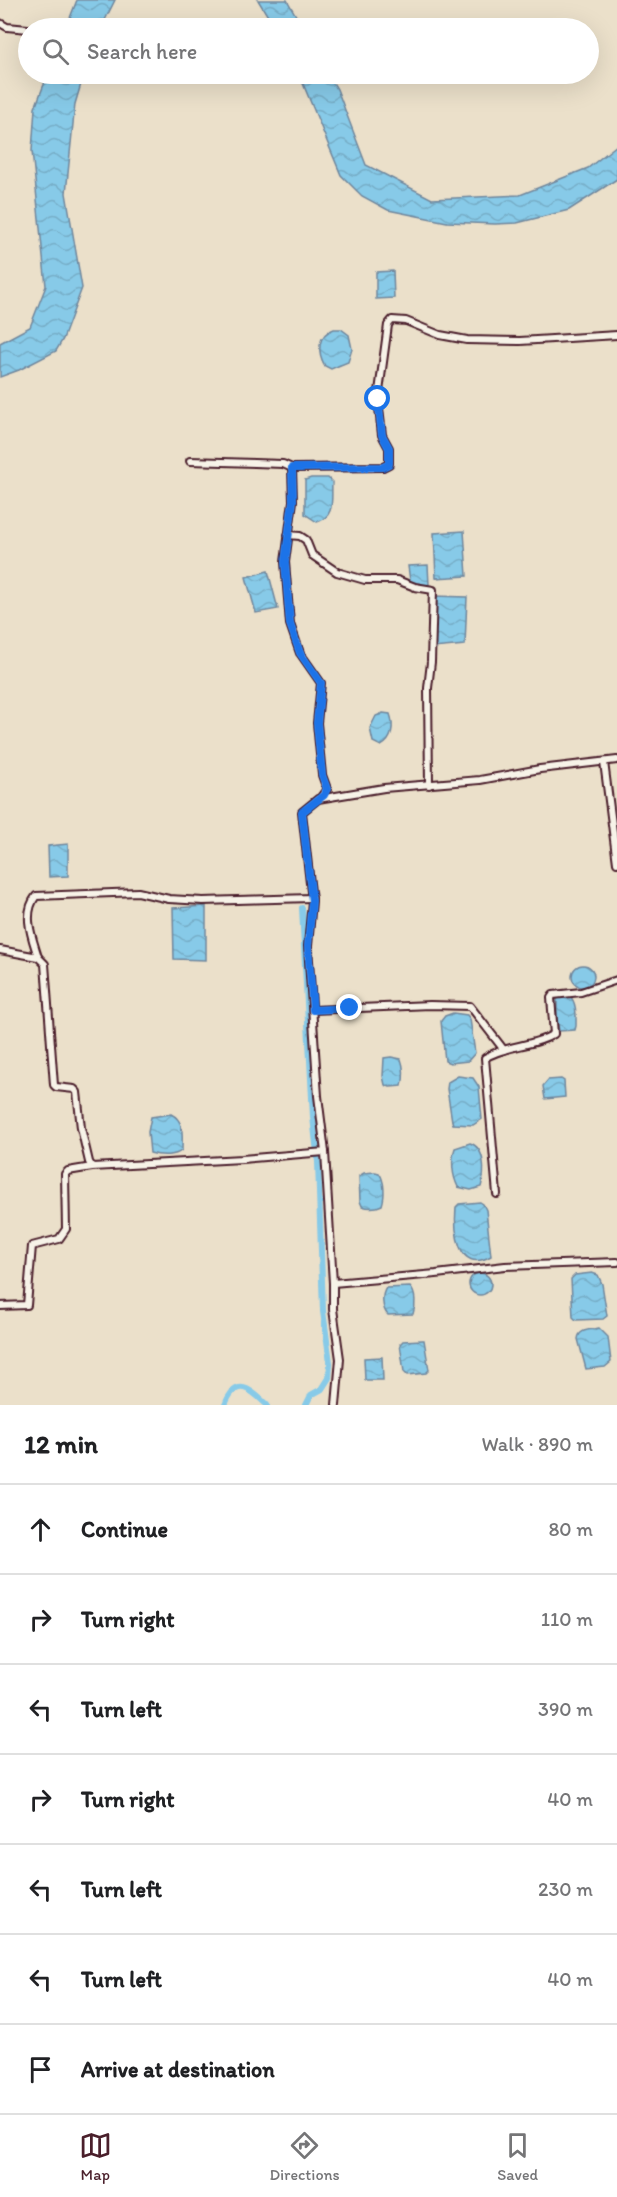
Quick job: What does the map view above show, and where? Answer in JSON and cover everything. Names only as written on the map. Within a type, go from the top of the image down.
[{"type":"street","points":[[0,23],[7,27],[18,28]]},
{"type":"street","points":[[190,461],[284,464],[292,468],[376,467],[389,464],[389,448],[382,435],[378,399],[388,325],[392,320],[406,321],[440,335],[467,340],[520,341],[617,335]]},
{"type":"street","points":[[292,468],[293,501],[285,562],[290,624],[300,653],[321,683],[317,723],[322,775],[327,789],[324,795],[302,812],[312,898],[308,946],[333,1309],[340,1359],[336,1405]]},
{"type":"street","points":[[288,535],[300,536],[306,540],[312,555],[337,572],[365,580],[397,580],[415,587],[433,590],[428,688],[429,785]]},
{"type":"street","points":[[318,799],[384,788],[480,780],[540,769],[617,760]]},
{"type":"street","points":[[604,762],[617,863]]},
{"type":"street","points":[[92,1167],[81,1128],[77,1092],[74,1089],[56,1087],[54,1084],[45,964],[38,957],[29,924],[30,904],[36,896],[138,892],[169,899],[203,901],[312,898]]},
{"type":"street","points":[[0,950],[38,957]]},
{"type":"street","points":[[497,1194],[485,1058],[504,1050],[544,1040],[555,1034],[553,995],[582,992],[617,980]]},
{"type":"street","points":[[313,1010],[430,1005],[470,1006],[504,1050]]},
{"type":"street","points":[[0,1306],[27,1305],[32,1246],[59,1239],[66,1229],[65,1174],[68,1171],[92,1167],[242,1160],[323,1152]]},
{"type":"street","points":[[333,1283],[436,1275],[506,1266],[617,1262]]},
{"type":"water","points":[[77,0],[115,0],[106,18],[70,18]]},
{"type":"water","points":[[258,0],[287,0],[297,18],[269,18]]},
{"type":"water","points":[[44,84],[81,84],[75,104],[66,193],[82,288],[63,339],[56,351],[0,377],[0,343],[30,327],[46,286],[32,151],[35,108]]},
{"type":"water","points":[[303,84],[334,84],[366,165],[432,199],[520,195],[588,168],[617,145],[617,179],[569,210],[517,223],[447,222],[388,210],[362,196],[341,175]]},
{"type":"water","points":[[393,271],[394,298],[376,299],[376,272]]},
{"type":"water","points":[[334,329],[341,329],[349,335],[352,349],[348,362],[331,369],[322,361],[320,344],[324,335]]},
{"type":"water","points":[[328,478],[332,482],[330,511],[327,516],[317,522],[305,514],[305,480]]},
{"type":"water","points":[[464,531],[467,576],[436,578],[434,533]]},
{"type":"water","points":[[428,565],[429,585],[413,584],[410,581],[408,566]]},
{"type":"water","points":[[268,571],[278,609],[256,613],[246,577]]},
{"type":"water","points":[[434,596],[467,597],[465,645],[433,648]]},
{"type":"water","points":[[383,713],[390,714],[392,727],[388,740],[381,746],[373,742],[370,728],[376,716]]},
{"type":"water","points":[[68,844],[68,876],[49,877],[48,846]]},
{"type":"water","points":[[206,906],[206,960],[174,959],[173,908]]},
{"type":"water","points":[[583,965],[591,968],[594,976],[591,984],[583,987],[575,984],[572,976],[575,968]]},
{"type":"water","points":[[569,995],[576,1009],[575,1030],[559,1031],[557,998]]},
{"type":"water","points":[[453,1013],[467,1015],[470,1019],[475,1053],[468,1061],[450,1063],[445,1061],[441,1021],[445,1016]]},
{"type":"water","points":[[384,1058],[401,1059],[402,1086],[385,1085]]},
{"type":"water","points":[[458,1076],[473,1078],[479,1087],[482,1119],[473,1125],[453,1124],[452,1121],[447,1089],[448,1082]]},
{"type":"water","points":[[561,1079],[564,1081],[565,1097],[545,1099],[543,1086],[548,1080]]},
{"type":"water","points":[[171,1114],[179,1120],[181,1125],[182,1150],[167,1155],[150,1153],[148,1132],[151,1117]]},
{"type":"water","points":[[470,1143],[479,1150],[483,1162],[481,1187],[471,1190],[458,1187],[453,1173],[455,1148]]},
{"type":"water","points":[[375,1172],[381,1176],[383,1184],[382,1205],[362,1206],[359,1176]]},
{"type":"water","points":[[480,1202],[486,1210],[491,1256],[480,1260],[464,1255],[460,1247],[456,1227],[456,1207],[459,1204]]},
{"type":"water","points":[[480,1273],[488,1276],[491,1284],[488,1292],[480,1295],[472,1292],[469,1284],[472,1276]]},
{"type":"water","points":[[592,1273],[598,1275],[602,1284],[607,1316],[603,1319],[576,1320],[573,1317],[571,1279],[575,1275]]},
{"type":"water","points":[[410,1287],[415,1300],[413,1314],[388,1315],[383,1302],[386,1288]]},
{"type":"water","points":[[599,1328],[608,1337],[611,1362],[605,1367],[586,1369],[578,1339],[580,1333]]},
{"type":"water","points":[[424,1340],[429,1370],[426,1373],[407,1375],[404,1372],[400,1344],[403,1341]]},
{"type":"water","points":[[382,1357],[383,1380],[365,1380],[364,1358]]},
{"type":"waterway","points":[[302,908],[313,1117],[318,1162],[323,1311],[330,1363],[329,1378],[322,1389],[311,1395],[306,1405]]},
{"type":"waterway","points":[[225,1405],[229,1396],[239,1388],[250,1390],[267,1405]]},
{"type":"route","points":[[350,1008],[313,1010],[308,946],[312,901],[302,812],[324,795],[327,789],[322,775],[317,723],[321,683],[300,653],[290,624],[285,562],[293,501],[292,468],[383,467],[389,464],[389,448],[382,435],[378,399]]}]
